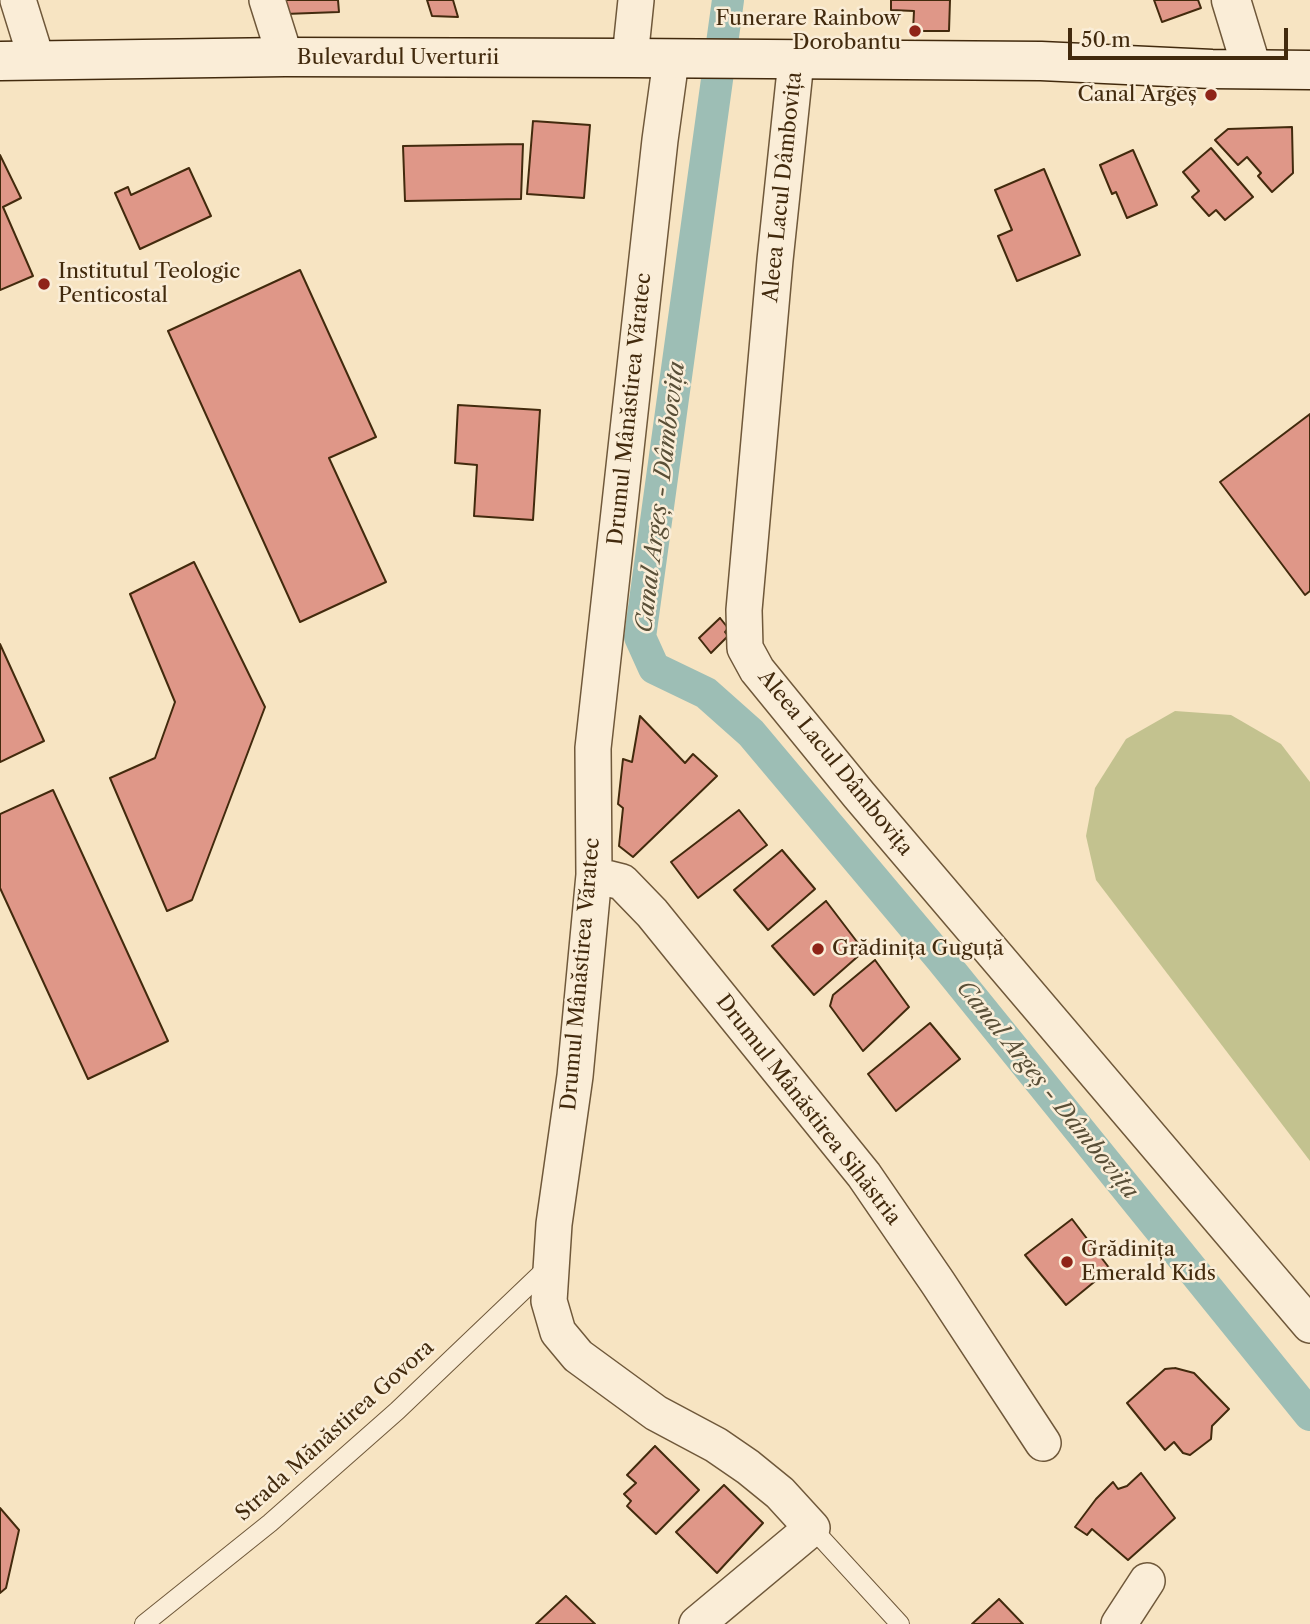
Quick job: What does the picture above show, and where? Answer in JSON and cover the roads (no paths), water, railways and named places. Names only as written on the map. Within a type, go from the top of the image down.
[{"type":"main road","points":[[1231,0],[1252,69]]},
{"type":"main road","name":"Bulevardul Uverturii","points":[[18,61],[285,57],[630,58],[1041,61],[1310,70]]},
{"type":"street","points":[[18,0],[18,61]]},
{"type":"street","points":[[267,0],[285,57]]},
{"type":"street","points":[[630,58],[636,0]]},
{"type":"street","name":"Drumul Mânăstirea Văratec","points":[[671,60],[658,153],[593,748],[594,875],[575,1076],[551,1265],[549,1301],[558,1332],[578,1356],[656,1413],[716,1445],[748,1467],[780,1493],[812,1528]]},
{"type":"street","name":"Aleea Lacul Dâmbovița","points":[[796,61],[775,260],[744,610],[745,648],[757,670],[859,795],[1310,1325]]},
{"type":"street","name":"Drumul Mânăstirea Sihăstria","points":[[594,875],[622,882],[652,914],[864,1175],[939,1283],[1043,1443]]},
{"type":"street","points":[[697,1624],[812,1528]]},
{"type":"street","points":[[1119,1624],[1147,1581]]},
{"type":"lane","name":"Strada Mănăstirea Govora","points":[[144,1624],[270,1523],[397,1411],[551,1265]]},
{"type":"lane","points":[[812,1528],[900,1624]]},
{"type":"waterway","name":"Canal Argeș - Dâmbovița","points":[[728,0],[640,637],[654,668],[706,693],[751,733],[941,959],[1310,1415]]},
{"type":"place","name":"Funerare Rainbow Dorobantu","points":[[915,31]]},
{"type":"place","name":"Canal Argeș","points":[[1211,95]]},
{"type":"place","name":"Institutul Teologic Penticostal","points":[[44,284]]},
{"type":"place","name":"Grădinița Guguță","points":[[818,949]]},
{"type":"place","name":"Grădinița Emerald Kids","points":[[1067,1262]]}]
